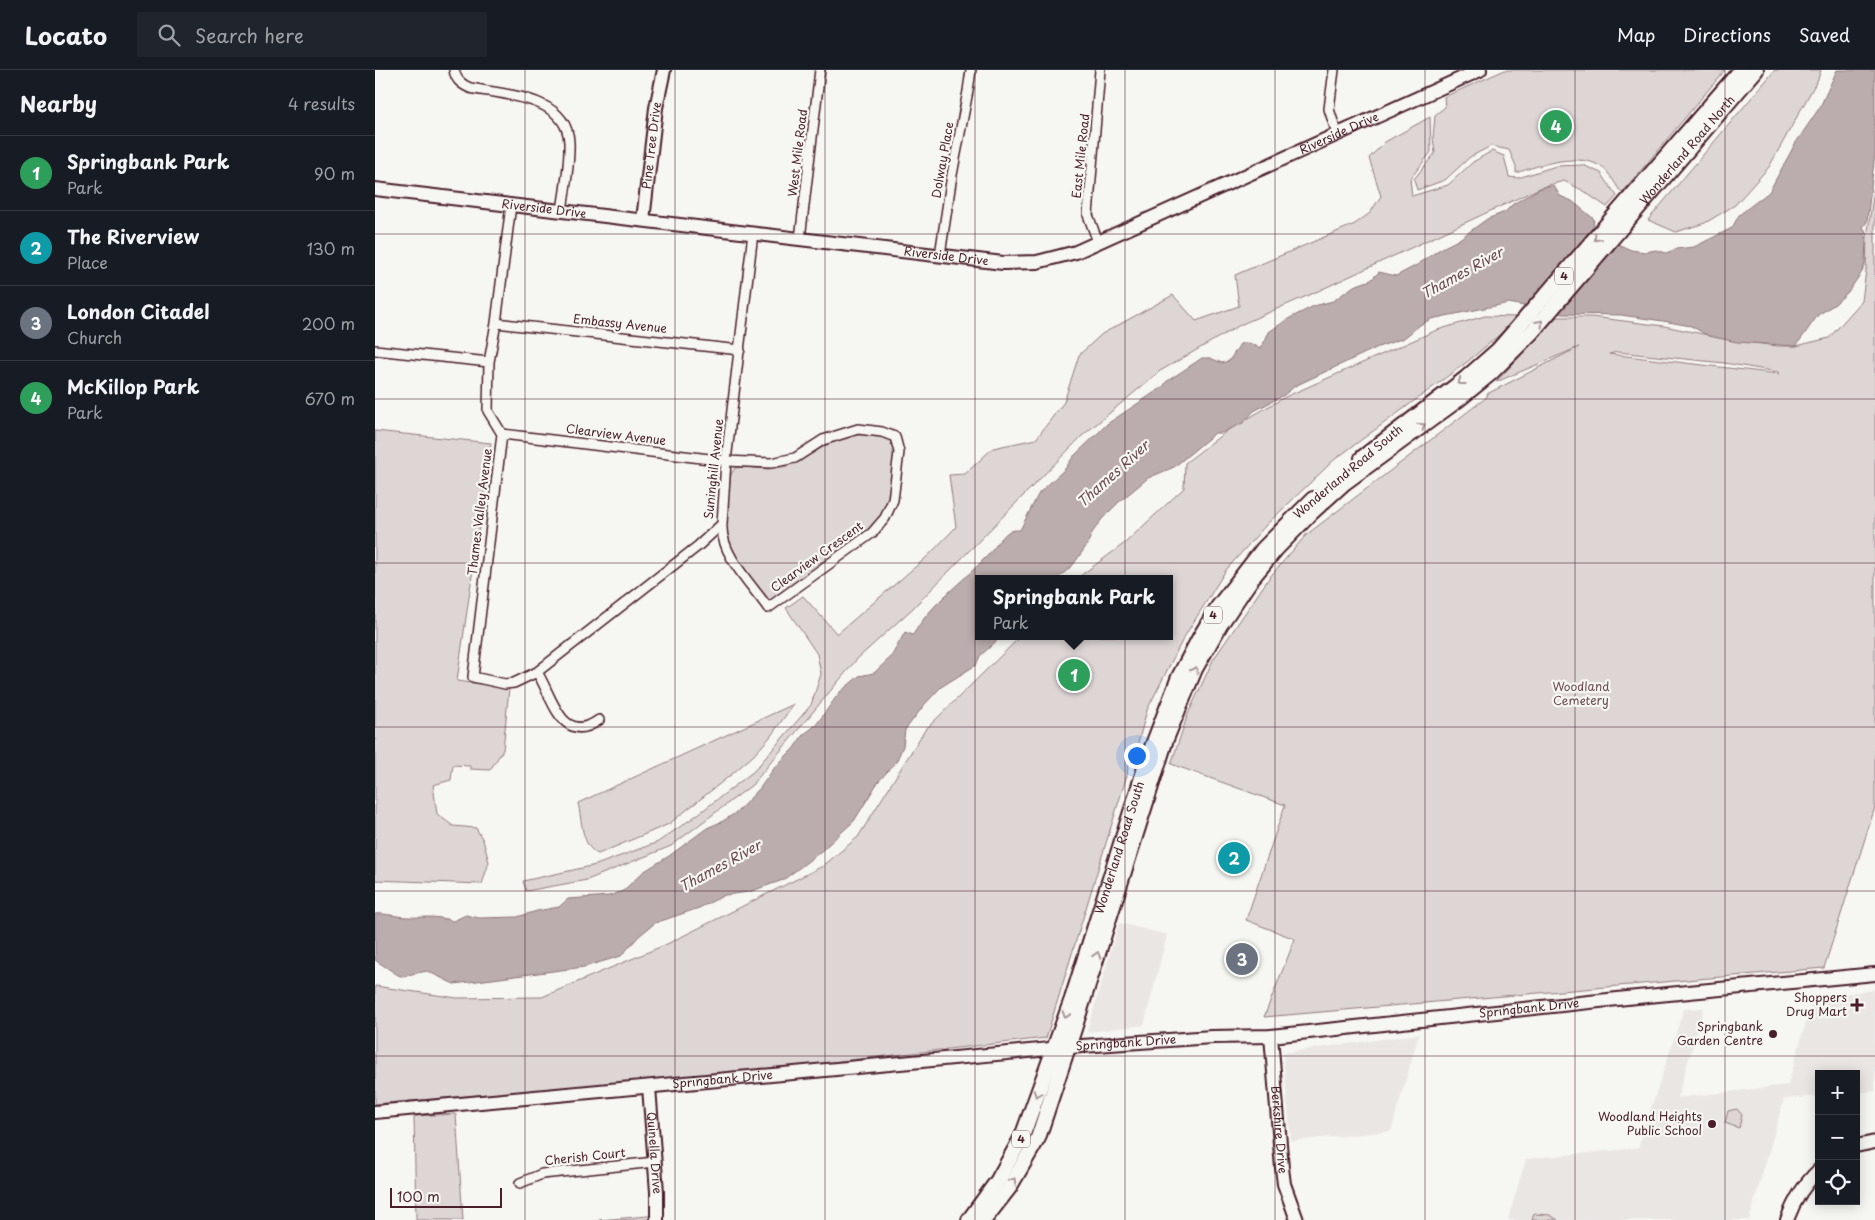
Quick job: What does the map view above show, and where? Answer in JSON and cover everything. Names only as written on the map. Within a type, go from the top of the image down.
[{"type":"main road","name":"Pine Tree Drive","points":[[643,220],[657,108],[664,70]]},
{"type":"main road","name":"Riverside Drive","points":[[375,189],[1003,263],[1037,262],[1076,252],[1480,70]]},
{"type":"main road","name":"Wonderland Road North","points":[[1673,159],[1741,70]]},
{"type":"main road","name":"Wonderland Road North","points":[[1502,354],[1673,159],[1756,70]]},
{"type":"main road","name":"Wonderland Road South","points":[[984,1220],[1009,1188],[1037,1138],[1069,1047],[1166,739],[1187,686],[1219,625],[1252,578],[1276,549],[1312,512],[1344,483],[1459,399],[1502,354]]},
{"type":"main road","name":"Wonderland Road South","points":[[969,1220],[998,1180],[1022,1137],[1054,1049],[1131,816],[1149,755],[1179,677],[1199,637],[1218,608],[1263,549],[1303,507],[1465,379],[1502,354]]},
{"type":"main road","name":"Springbank Drive","points":[[375,1112],[1069,1047],[1212,1037],[1271,1036],[1875,974]]},
{"type":"main road","name":"Berkshire Drive","points":[[1271,1036],[1284,1184],[1297,1220]]},
{"type":"main road","name":"Quinella Drive","points":[[649,1087],[657,1220]]},
{"type":"main road","points":[[1860,1145],[1875,1142]]},
{"type":"main road","points":[[1787,1220],[1792,1206],[1809,1179],[1815,1174]]},
{"type":"street","points":[[454,70],[455,77],[462,84],[470,88],[537,101],[553,110],[564,124],[569,140],[562,211]]},
{"type":"street","name":"West Mile Road","points":[[800,239],[820,70]]},
{"type":"street","name":"Dolway Place","points":[[940,256],[971,70]]},
{"type":"street","name":"East Mile Road","points":[[1099,242],[1088,215],[1100,70]]},
{"type":"street","points":[[1334,70],[1329,109],[1337,134]]},
{"type":"street","name":"Thames Valley Avenue","points":[[473,677],[502,434],[488,411],[489,362],[496,323],[511,205]]},
{"type":"street","name":"Suninghill Avenue","points":[[473,677],[505,684],[514,683],[537,672],[698,546],[722,524],[726,461],[753,234]]},
{"type":"street","name":"Embassy Avenue","points":[[496,323],[740,350]]},
{"type":"street","points":[[375,350],[489,362]]},
{"type":"street","name":"Clearview Crescent","points":[[722,524],[724,542],[730,556],[768,608],[872,532],[885,518],[893,500],[899,452],[895,437],[882,432],[858,429],[823,440],[795,458],[771,463],[726,461]]},
{"type":"street","name":"Clearview Avenue","points":[[502,434],[726,461]]},
{"type":"street","points":[[537,672],[545,683],[553,706],[564,722],[572,726],[591,726],[599,720]]},
{"type":"street","name":"Cherish Court","points":[[520,1183],[542,1174],[655,1162]]},
{"type":"shaded area","points":[[1119,923],[1167,935],[1144,1025],[1087,1032]]},
{"type":"shaded area","name":"Woodland Heights Public School","points":[[1875,990],[1875,1091],[1860,1093],[1860,1070],[1815,1070],[1815,1096],[1784,1099],[1749,1220],[1508,1220],[1526,1159],[1638,1148],[1684,1009],[1704,1008],[1677,1098],[1788,1085],[1813,998]]},
{"type":"shaded area","points":[[1419,1034],[1391,1131],[1291,1141],[1283,1053]]},
{"type":"green space","points":[[1505,70],[1725,70],[1622,193],[1606,170],[1594,163],[1583,160],[1560,161],[1516,173],[1516,166],[1509,150],[1491,146],[1470,157],[1445,180],[1417,190],[1414,179],[1435,153],[1433,138],[1435,115],[1445,107],[1444,97]]},
{"type":"green space","points":[[1775,70],[1821,70],[1818,79],[1769,167],[1735,205],[1705,223],[1676,232],[1648,220]]},
{"type":"green space","points":[[1430,117],[1431,152],[1410,179],[1412,196],[1448,185],[1473,162],[1492,151],[1504,156],[1509,177],[1518,178],[1556,166],[1583,165],[1601,173],[1617,196],[1607,207],[1564,181],[1542,187],[1316,292],[1242,324],[1160,371],[1082,436],[912,609],[857,659],[752,785],[671,846],[587,880],[526,891],[523,881],[596,865],[658,842],[754,771],[811,705],[821,674],[817,654],[786,608],[803,596],[837,634],[928,556],[956,527],[949,475],[965,474],[993,448],[1036,439],[1064,402],[1079,355],[1102,334],[1173,295],[1196,321],[1239,306],[1235,275],[1355,224],[1370,213],[1381,196],[1369,158],[1385,142]]},
{"type":"green space","name":"Woodland Cemetery","points":[[1875,183],[1875,807],[1824,968],[1264,1017],[1295,939],[1246,920],[1285,805],[1171,764],[1188,714],[1213,660],[1269,578],[1306,535],[1487,397],[1487,394],[1579,347],[1496,382],[1557,317],[1592,317],[1664,326],[1737,341],[1778,346],[1796,346],[1829,338],[1862,301],[1866,270],[1867,237]],"holes":[[[1617,352],[1724,363],[1778,372],[1779,374],[1609,354]]]},
{"type":"green space","points":[[1485,316],[1517,317],[1504,331],[1467,362],[1334,460],[1266,525],[1226,570],[1183,639],[1147,710],[1046,1038],[743,1072],[375,1104],[375,986],[457,998],[542,997],[667,944],[823,866],[858,837],[925,730],[1017,640],[1173,640],[1173,575],[1081,575],[1125,543],[1184,488],[1185,463],[1228,430],[1285,397],[1437,330]]},
{"type":"green space","points":[[375,431],[491,443],[457,681],[509,688],[503,750],[490,770],[470,769],[470,766],[453,765],[451,780],[433,785],[437,814],[453,826],[476,828],[483,840],[489,862],[482,884],[375,880]]},
{"type":"green space","points":[[853,435],[880,435],[888,439],[892,444],[893,472],[890,493],[884,512],[875,524],[776,598],[772,600],[766,599],[741,566],[729,544],[726,519],[731,474],[735,468],[768,469],[788,466],[838,439]]},
{"type":"green space","points":[[794,704],[754,755],[669,824],[598,854],[588,845],[583,832],[578,803]]},
{"type":"green space","points":[[1737,1109],[1742,1115],[1739,1128],[1725,1123],[1728,1111]]},
{"type":"green space","points":[[456,1114],[463,1220],[416,1220],[414,1116]]},
{"type":"green space","points":[[1534,1214],[1550,1215],[1558,1220],[1532,1220]]},
{"type":"green space","points":[[652,1215],[652,1220],[599,1220],[648,1216]]},
{"type":"water","name":"Thames River","points":[[1837,70],[1875,70],[1875,153],[1867,222],[1863,227],[1866,238],[1865,263],[1862,272],[1848,292],[1835,304],[1818,315],[1796,346],[1737,342],[1709,336],[1691,326],[1663,321],[1621,315],[1563,314],[1509,303],[1431,319],[1404,338],[1378,347],[1295,386],[1284,395],[1254,411],[1243,423],[1221,433],[1215,433],[1174,467],[1148,478],[1102,519],[1073,565],[1062,575],[975,575],[975,640],[998,640],[980,656],[976,665],[941,687],[925,704],[905,730],[903,746],[896,762],[878,782],[854,821],[819,853],[783,880],[749,892],[725,895],[699,908],[655,923],[639,936],[621,956],[584,967],[454,984],[427,971],[404,977],[375,960],[375,914],[404,917],[435,917],[453,921],[466,915],[479,918],[517,917],[559,907],[568,899],[609,896],[623,891],[643,872],[669,856],[707,828],[737,812],[760,788],[775,767],[794,748],[803,735],[816,725],[839,693],[859,676],[874,673],[891,657],[905,632],[913,635],[928,614],[976,568],[1005,534],[1020,530],[1039,493],[1065,469],[1073,457],[1107,424],[1202,358],[1210,358],[1222,363],[1229,361],[1240,344],[1249,343],[1261,348],[1269,332],[1288,319],[1314,306],[1333,301],[1354,286],[1371,280],[1379,272],[1396,276],[1458,240],[1487,219],[1505,212],[1513,204],[1547,186],[1554,186],[1560,196],[1572,201],[1594,219],[1593,226],[1613,242],[1631,250],[1645,252],[1656,250],[1666,253],[1676,249],[1694,247],[1732,228],[1739,215],[1769,192],[1795,144],[1820,107]]},
{"type":"place","name":"McKillop Park","points":[[1556,126]]},
{"type":"place","name":"Springbank Park","points":[[1074,675]]},
{"type":"place","name":"The Riverview","points":[[1234,858]]},
{"type":"place","name":"London Citadel","points":[[1242,959]]},
{"type":"place","name":"Shoppers Drug Mart","points":[[1857,1005]]},
{"type":"place","name":"Springbank Garden Centre","points":[[1773,1034]]},
{"type":"place","name":"Woodland Heights Public School","points":[[1712,1124]]}]
